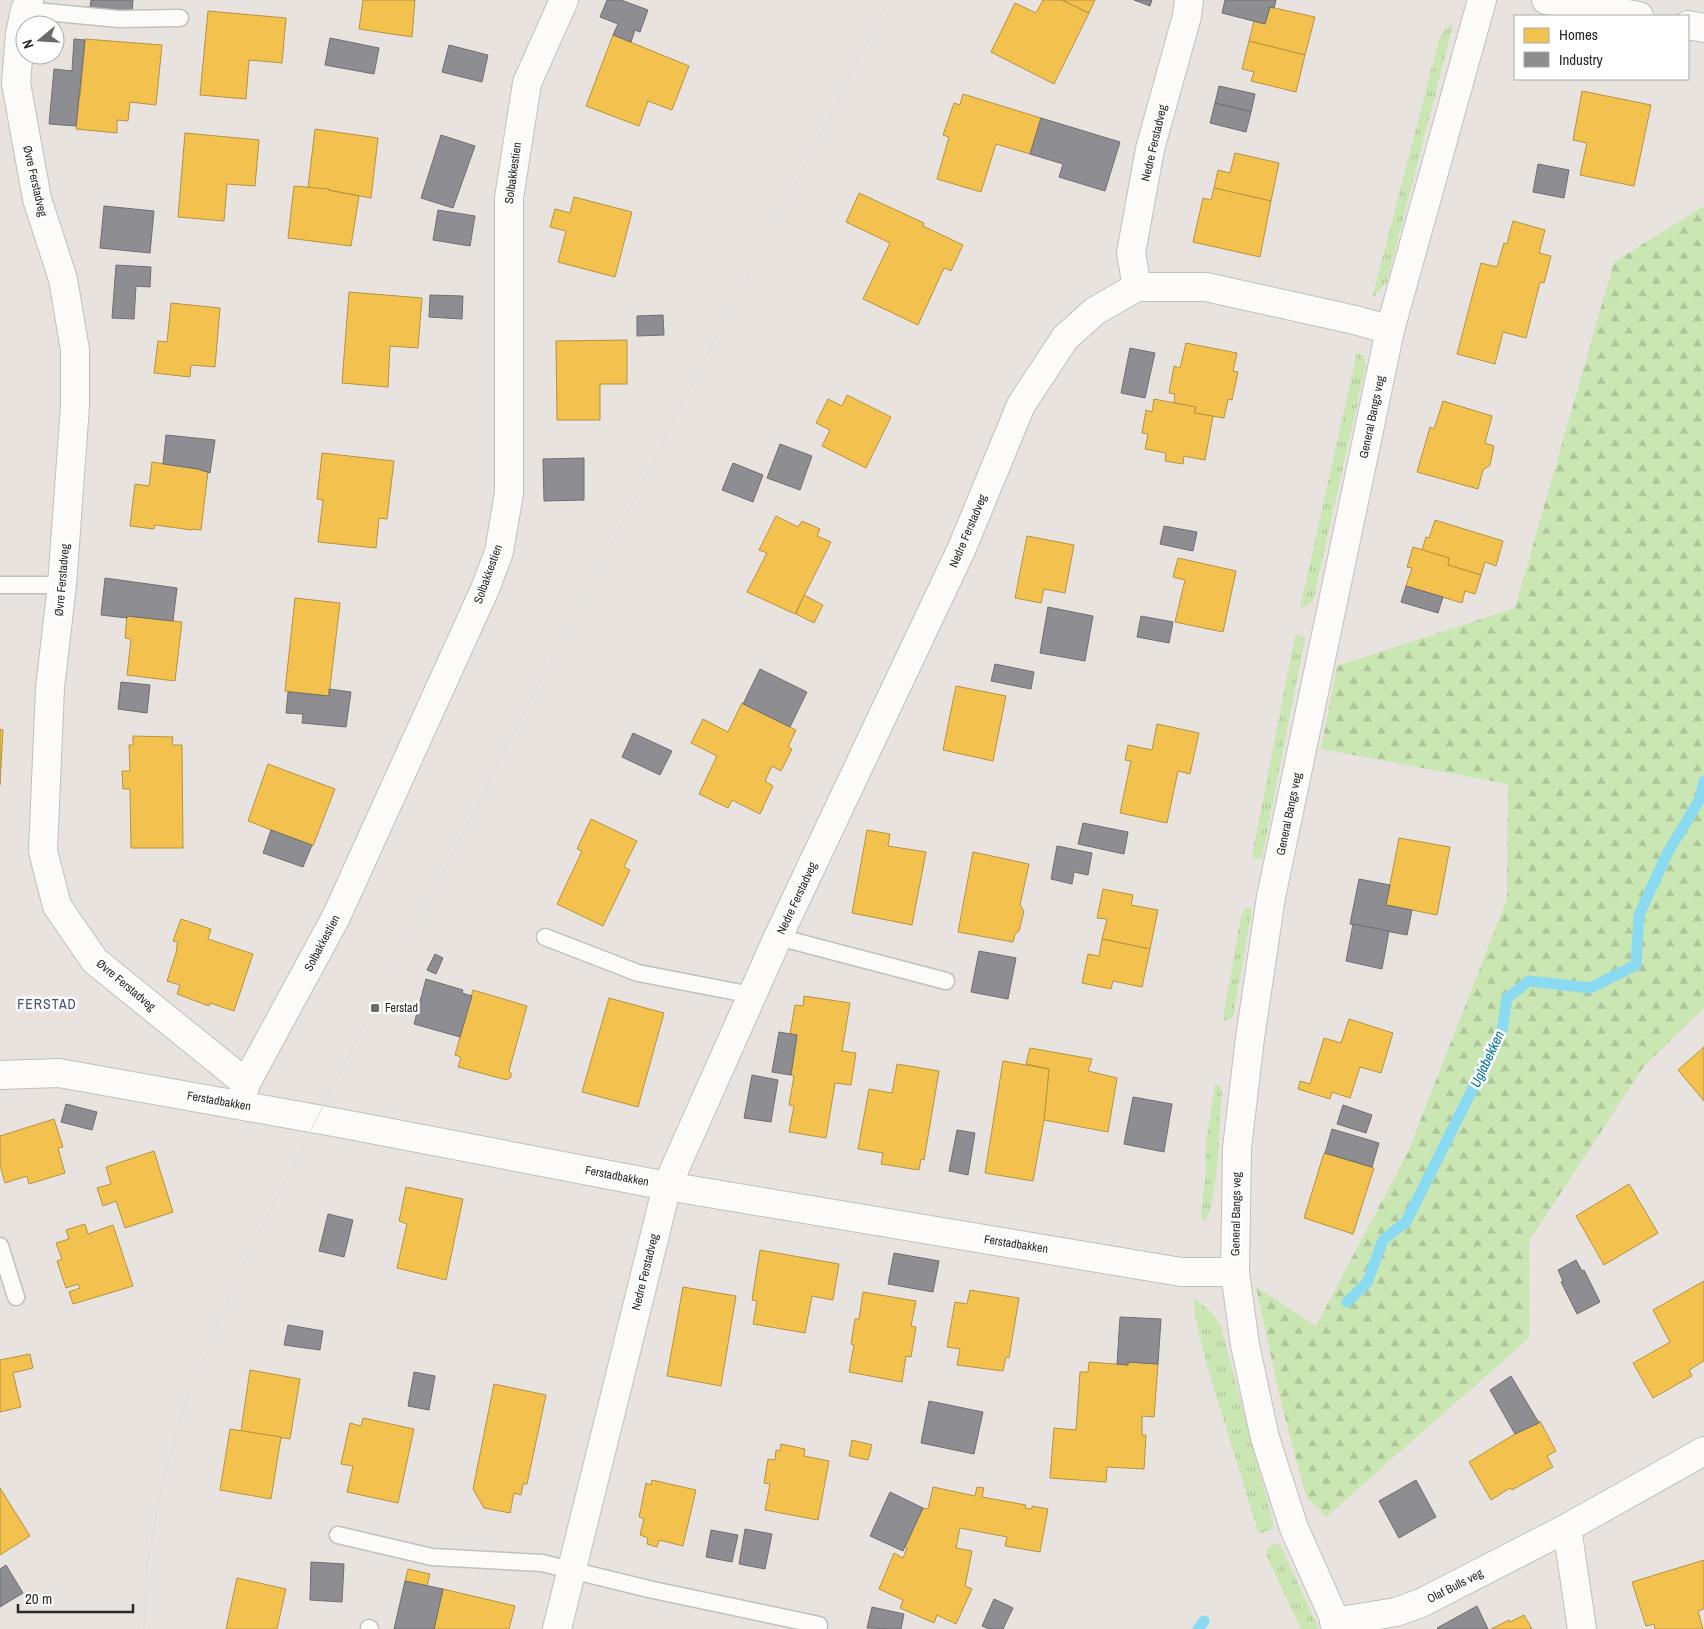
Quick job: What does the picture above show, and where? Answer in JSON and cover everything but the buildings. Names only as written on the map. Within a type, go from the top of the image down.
[{"type":"street","name":"Solbakkestien","points":[[243,1094],[336,917],[485,589],[499,552],[509,492],[508,198],[527,82],[564,0]]},
{"type":"street","name":"Nedre Ferstadveg","points":[[1137,287],[1131,253],[1150,149],[1189,0]]},
{"type":"street","name":"General Bangs veg","points":[[1336,1625],[1294,1528],[1265,1438],[1245,1345],[1235,1272],[1237,1148],[1250,1038],[1271,897],[1390,330],[1482,0]]},
{"type":"street","points":[[1546,0],[1633,15]]},
{"type":"street","name":"Øvre Ferstadveg","points":[[27,5],[20,34],[16,83],[37,199],[63,279],[75,350],[74,406],[62,585],[50,688],[43,851],[57,906],[95,961],[243,1094]]},
{"type":"street","points":[[1689,25],[1704,28]]},
{"type":"street","name":"Nedre Ferstadveg","points":[[557,1629],[667,1186],[778,937],[962,548],[1021,405],[1065,338],[1095,311],[1137,287],[1206,287],[1354,320],[1390,330]]},
{"type":"street","name":"Ferstadbakken","points":[[0,1076],[59,1073],[243,1094],[667,1186],[1181,1272],[1235,1272]]},
{"type":"street","name":"Olaf Bulls veg","points":[[1336,1625],[1396,1612],[1421,1603],[1567,1528],[1704,1451]]},
{"type":"street","points":[[1567,1528],[1582,1629]]},
{"type":"lane","points":[[27,5],[119,19],[180,18]]},
{"type":"lane","points":[[0,585],[62,585]]},
{"type":"lane","points":[[545,937],[638,972],[752,995]]},
{"type":"lane","points":[[778,937],[946,981]]},
{"type":"lane","points":[[0,1246],[16,1297]]},
{"type":"lane","points":[[338,1535],[432,1556],[542,1563],[653,1590],[819,1625]]},
{"type":"green space","points":[[1451,24],[1453,25],[1387,282],[1372,298],[1440,36]]},
{"type":"green space","points":[[1704,206],[1704,1008],[1644,1066],[1529,1241],[1529,1338],[1326,1517],[1306,1496],[1281,1402],[1256,1287],[1316,1326],[1408,1152],[1507,899],[1508,784],[1321,749],[1337,666],[1515,608],[1614,262]]},
{"type":"green space","points":[[1357,352],[1363,356],[1366,365],[1313,601],[1307,606],[1300,608]]},
{"type":"green space","points":[[1295,635],[1305,638],[1262,858],[1255,859],[1252,856]]},
{"type":"green space","points":[[1248,908],[1252,911],[1233,1017],[1227,1021],[1224,1020],[1224,1012],[1241,917],[1244,910]]},
{"type":"green space","points":[[1215,1084],[1222,1091],[1218,1156],[1211,1204],[1207,1219],[1204,1221],[1201,1216],[1206,1170],[1206,1141]]},
{"type":"green space","points":[[1194,1298],[1211,1312],[1221,1326],[1273,1522],[1273,1529],[1259,1534],[1209,1373],[1195,1316]]},
{"type":"green space","points":[[1274,1544],[1280,1545],[1319,1629],[1301,1629],[1266,1555],[1267,1548]]},
{"type":"waterway","name":"Uglabekken","points":[[1347,1302],[1367,1283],[1383,1240],[1406,1222],[1502,1030],[1507,998],[1529,981],[1590,988],[1636,965],[1639,915],[1668,852],[1700,799],[1704,781]]},
{"type":"waterway","name":"Uglabekken","points":[[1198,1629],[1204,1621]]},
{"type":"tram line","points":[[144,1629],[147,1565],[163,1479],[188,1396],[247,1255],[889,0]]},
{"type":"place","name":"Ferstad","points":[[375,1008]]},
{"type":"district","name":"FERSTAD","points":[[47,1004]]}]
